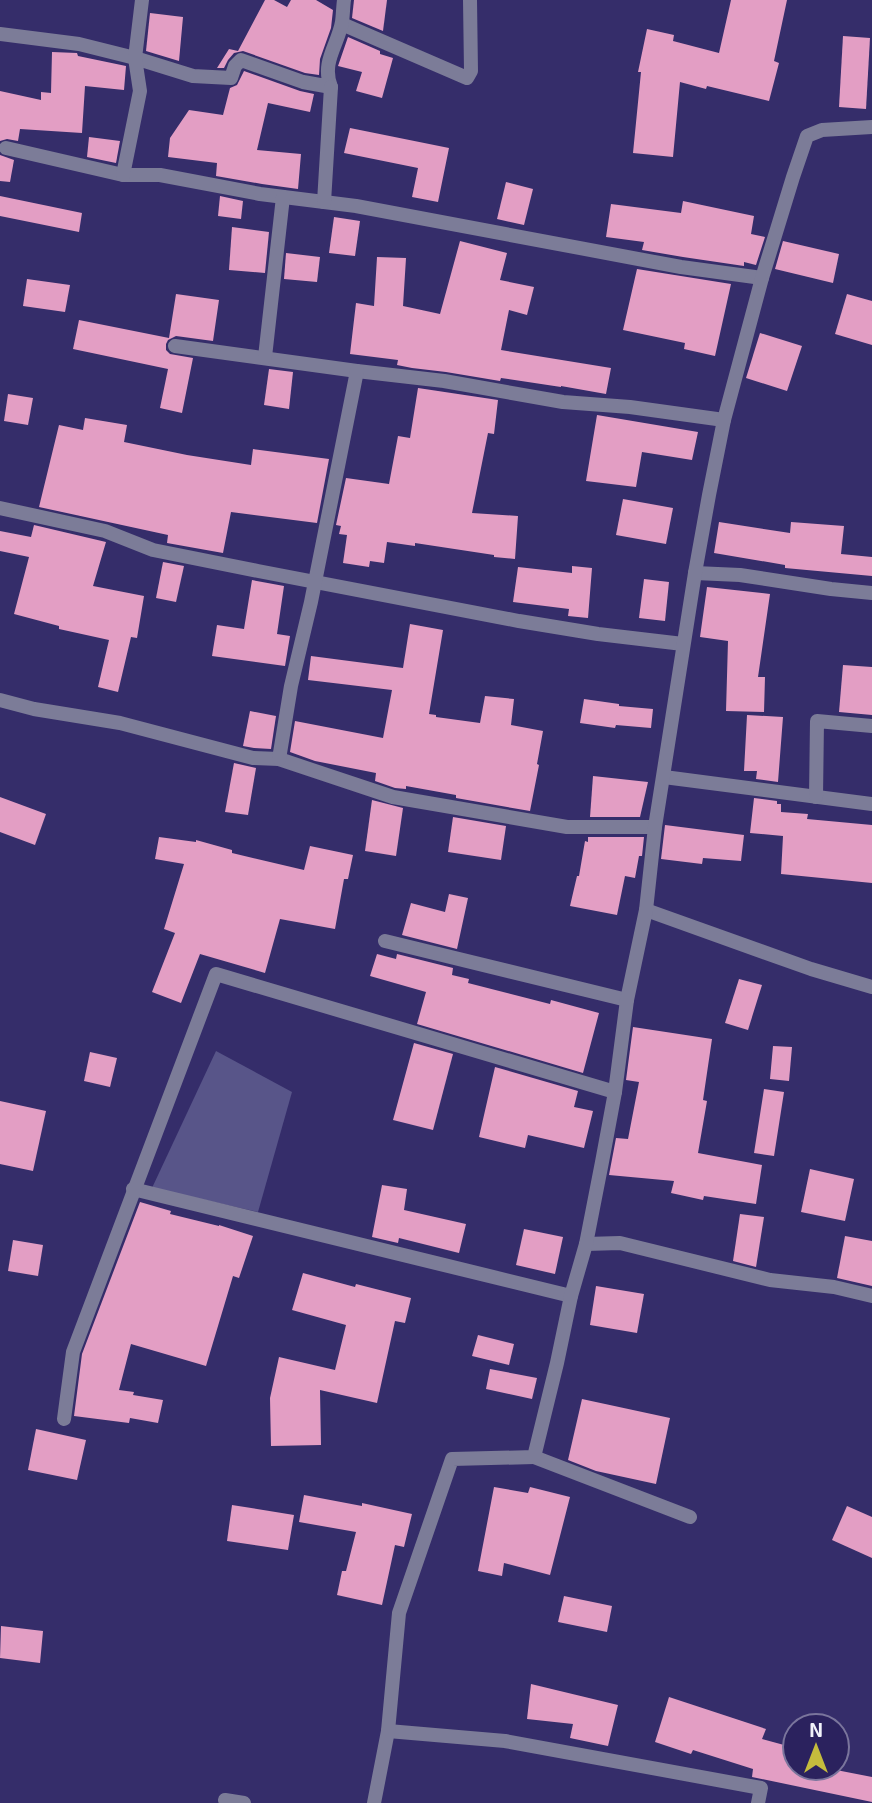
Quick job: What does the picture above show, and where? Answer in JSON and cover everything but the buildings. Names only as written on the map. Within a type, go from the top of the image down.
[{"type":"street","points":[[123,175],[140,91],[135,58],[142,0]]},
{"type":"street","points":[[324,202],[331,87],[328,78],[331,50],[342,24],[344,0]]},
{"type":"street","points":[[342,24],[467,78],[471,71],[470,0]]},
{"type":"street","points":[[0,34],[79,44],[193,76],[231,78],[235,66],[241,60],[303,82],[331,87]]},
{"type":"street","points":[[534,1457],[571,1296],[586,1244],[615,1092],[627,1000],[646,910],[655,827],[683,644],[724,420],[762,278],[807,136],[822,130],[872,127]]},
{"type":"street","points":[[6,148],[123,175],[160,175],[283,197],[356,206],[681,267],[762,278]]},
{"type":"street","points":[[265,357],[283,197]]},
{"type":"street","points":[[175,346],[444,381],[563,402],[630,407],[724,420]]},
{"type":"street","points":[[279,759],[291,686],[357,371]]},
{"type":"street","points":[[0,508],[105,531],[153,550],[519,621],[683,644]]},
{"type":"street","points":[[695,573],[740,575],[872,593]]},
{"type":"street","points":[[0,701],[120,723],[253,758],[279,759],[393,797],[567,827],[655,827]]},
{"type":"street","points":[[816,797],[817,721],[872,726]]},
{"type":"street","points":[[664,777],[872,804]]},
{"type":"street","points":[[646,910],[811,969],[872,987]]},
{"type":"street","points":[[385,942],[627,1000]]},
{"type":"street","points":[[64,1419],[73,1352],[216,974],[615,1092]]},
{"type":"street","points":[[133,1189],[571,1296]]},
{"type":"street","points":[[586,1244],[621,1243],[770,1280],[834,1287],[872,1296]]},
{"type":"street","points":[[374,1803],[388,1731],[399,1613],[452,1459],[534,1457],[690,1517]]},
{"type":"street","points":[[388,1731],[505,1741],[761,1788],[758,1803]]},
{"type":"street","points":[[225,1800],[244,1803]]},
{"type":"shaded area","points":[[216,1051],[292,1092],[258,1212],[152,1188]]}]
